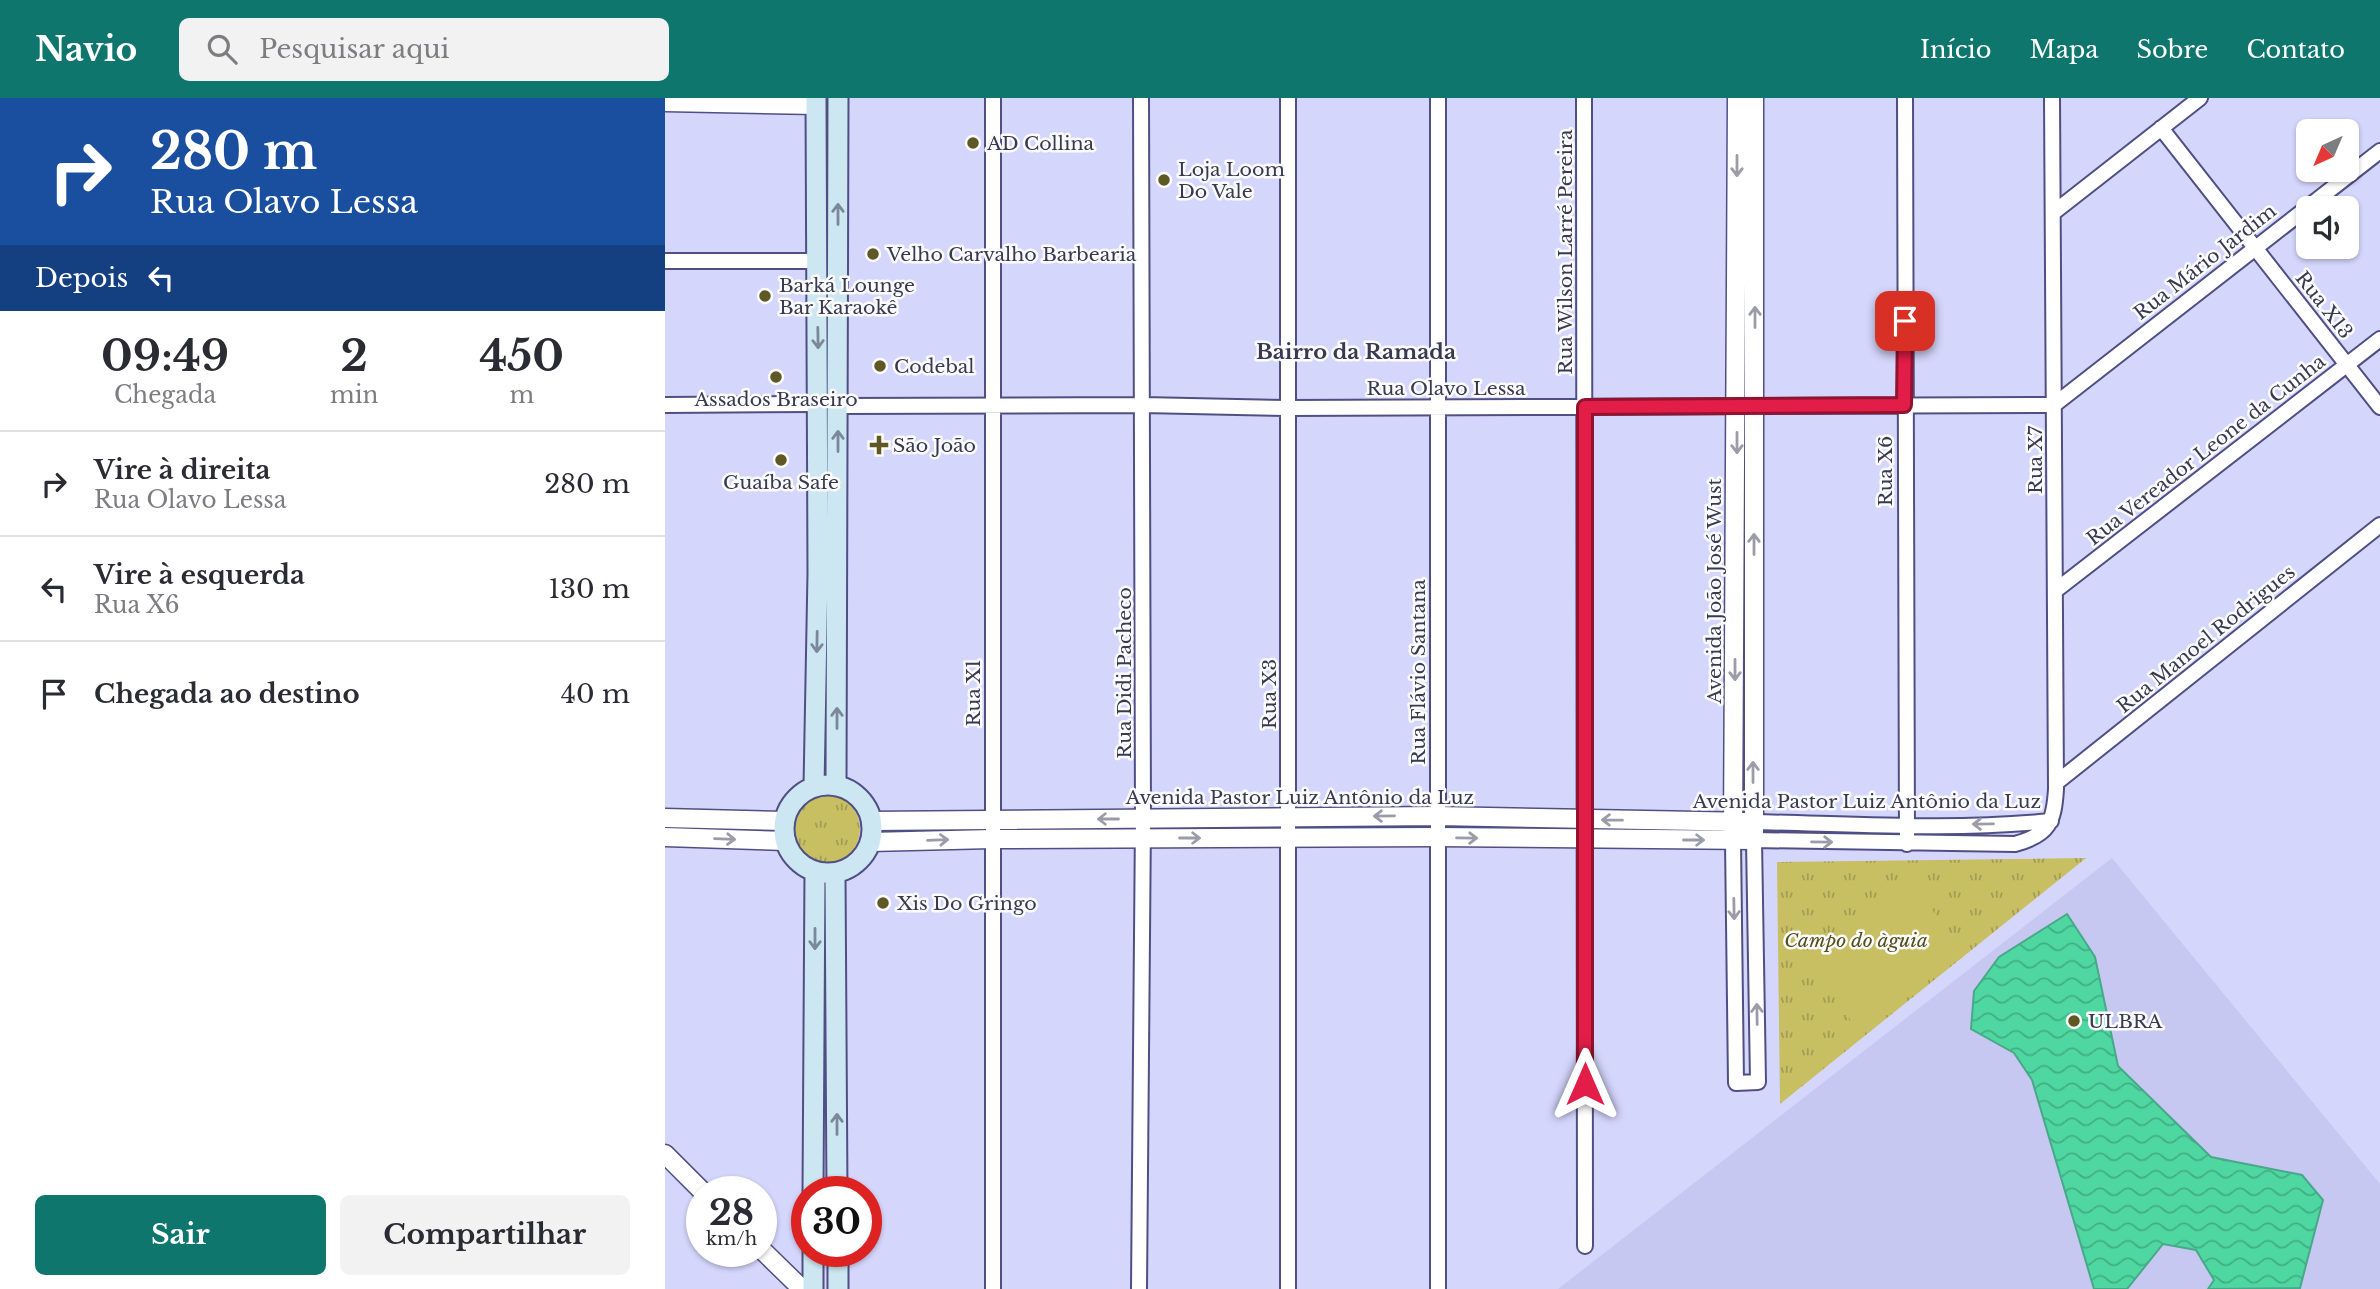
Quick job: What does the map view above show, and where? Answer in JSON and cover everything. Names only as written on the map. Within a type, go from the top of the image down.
[{"type":"main road","points":[[836,786],[838,98]]},
{"type":"main road","points":[[814,787],[818,573],[816,101]]},
{"type":"main road","points":[[836,786],[849,790],[867,808],[871,821],[870,842],[857,862],[835,873],[815,871],[802,865],[792,854],[786,841],[785,821],[794,800],[814,787],[836,786]]},
{"type":"main road","points":[[813,1176],[815,871]]},
{"type":"main road","points":[[835,873],[837,1176]]},
{"type":"main road","points":[[813,1267],[813,1289]]},
{"type":"main road","points":[[838,1267],[838,1289]]},
{"type":"street","name":"Rua X1","points":[[993,98],[993,1289]]},
{"type":"street","name":"Rua Didi Pacheco","points":[[1139,1289],[1143,819],[1141,98]]},
{"type":"street","name":"Rua X3","points":[[1288,98],[1288,1289]]},
{"type":"street","name":"Rua Flávio Santana","points":[[1438,98],[1438,1289]]},
{"type":"street","name":"Rua Wilson Larré Pereira","points":[[1584,98],[1585,1246]]},
{"type":"street","name":"Avenida João José Wust","points":[[1737,98],[1746,405],[1758,1083],[1736,1083],[1733,832],[1746,405],[1754,98]]},
{"type":"street","name":"Rua X6","points":[[1905,98],[1907,844]]},
{"type":"street","name":"Rua X7","points":[[2051,821],[2056,783],[2052,98]]},
{"type":"street","points":[[2053,213],[2200,98]]},
{"type":"street","points":[[665,102],[816,101]]},
{"type":"street","name":"Rua X13","points":[[2161,128],[2380,407]]},
{"type":"street","name":"Rua Mário Jardim","points":[[2054,405],[2380,150]]},
{"type":"street","points":[[665,261],[816,261]]},
{"type":"street","name":"Rua Vereador Leone da Cunha","points":[[2055,591],[2380,339]]},
{"type":"street","points":[[665,405],[818,404]]},
{"type":"street","name":"Rua Olavo Lessa","points":[[838,406],[1143,405],[1288,408],[2054,405]]},
{"type":"street","name":"Rua Manoel Rodrigues","points":[[2056,783],[2380,525]]},
{"type":"street","name":"Avenida Pastor Luiz Antônio da Luz","points":[[871,821],[1437,816],[1585,820],[1733,832]]},
{"type":"street","points":[[665,818],[785,821]]},
{"type":"street","name":"Avenida Pastor Luiz Antônio da Luz","points":[[870,842],[1142,838],[1584,839],[2051,821]]},
{"type":"street","name":"Avenida Pastor Luiz Antônio da Luz","points":[[1753,831],[1907,844],[2015,844],[2036,839],[2051,821]]},
{"type":"street","points":[[665,837],[786,841]]},
{"type":"street","points":[[665,1154],[687,1176]]},
{"type":"street","points":[[777,1265],[801,1289]]},
{"type":"shaded area","name":"ULBRA","points":[[2112,858],[2380,1184],[2380,1289],[1558,1289]]},
{"type":"green space","points":[[825,794],[850,804],[860,829],[850,854],[825,864],[800,854],[790,829],[800,804]]},
{"type":"green space","name":"Campo do àguia","points":[[2086,858],[1780,1104],[1777,862]]},
{"type":"green space","points":[[1915,883],[1963,957],[1855,1027],[1808,953]]},
{"type":"water","points":[[2067,914],[2095,957],[2118,1066],[2211,1157],[2302,1175],[2323,1200],[2300,1288],[2208,1289],[2214,1280],[2196,1250],[2163,1244],[2127,1289],[2094,1289],[2032,1080],[2014,1053],[1971,1029],[1974,991],[1999,957]]},
{"type":"place","name":"AD Collina","points":[[973,143]]},
{"type":"place","name":"Loja Loom Do Vale","points":[[1164,180]]},
{"type":"place","name":"Velho Carvalho Barbearia","points":[[873,254]]},
{"type":"place","name":"Barká Lounge Bar Karaokê","points":[[765,296]]},
{"type":"place","name":"Codebal","points":[[880,366]]},
{"type":"place","name":"Assados Braseiro","points":[[776,377]]},
{"type":"place","name":"São João","points":[[879,445]]},
{"type":"place","name":"Guaíba Safe","points":[[781,460]]},
{"type":"place","name":"Xis Do Gringo","points":[[883,903]]},
{"type":"place","name":"ULBRA","points":[[2074,1021]]},
{"type":"district","name":"Bairro da Ramada","points":[[1356,352]]},
{"type":"route","points":[[1585,1084],[1585,407],[1904,405],[1905,321]]}]
